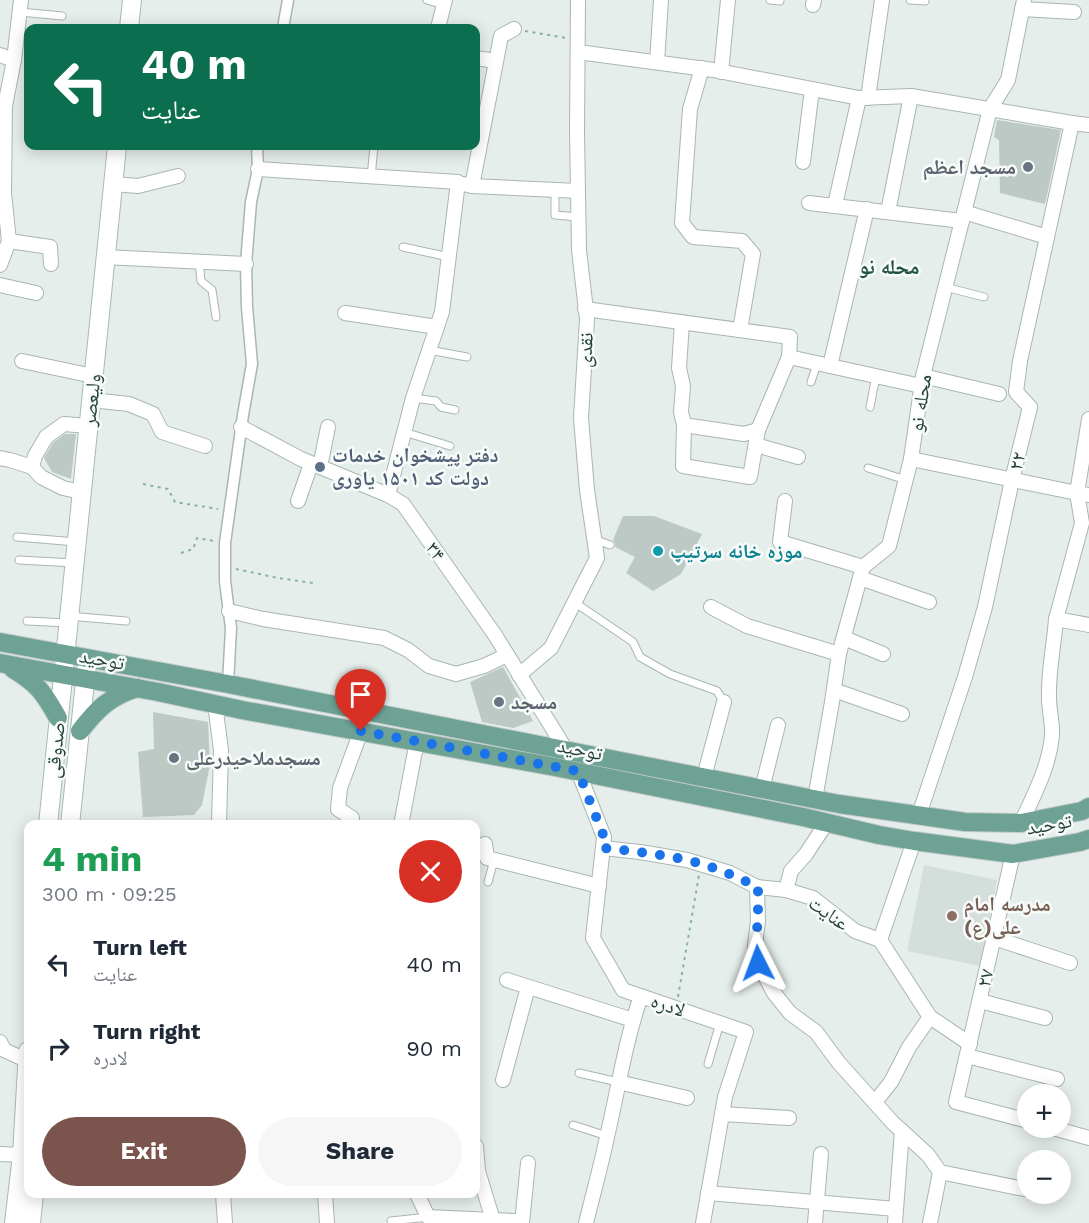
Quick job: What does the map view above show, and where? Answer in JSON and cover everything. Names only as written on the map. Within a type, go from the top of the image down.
[{"type":"main road","points":[[129,24],[132,0]]},
{"type":"main road","name":"ولیعصر","points":[[64,654],[117,150]]},
{"type":"main road","name":"توحید","points":[[0,642],[228,684],[815,799],[964,822],[1021,824],[1082,812],[1089,807]]},
{"type":"main road","name":"صدوقی","points":[[48,820],[64,654]]},
{"type":"main road","name":"صدوقی","points":[[71,820],[87,658]]},
{"type":"main road","points":[[3,664],[33,682],[46,696],[58,718]]},
{"type":"main road","name":"توحید","points":[[3,664],[578,771],[914,841],[1013,854],[1086,845]]},
{"type":"main road","points":[[80,731],[107,701],[137,688]]},
{"type":"main road","points":[[658,787],[662,769]]},
{"type":"main road","points":[[14,1223],[24,1124]]},
{"type":"main road","points":[[31,1223],[34,1198]]},
{"type":"street","points":[[284,24],[288,0]]},
{"type":"street","name":"نقدی","points":[[519,675],[551,648],[597,558],[587,490],[581,418],[587,319],[579,250],[578,217],[578,0]]},
{"type":"street","points":[[657,62],[662,0]]},
{"type":"street","points":[[722,72],[728,0]]},
{"type":"street","points":[[835,205],[864,98],[882,0]]},
{"type":"street","points":[[1022,2],[1074,12]]},
{"type":"street","name":"محله نو","points":[[861,573],[889,546],[911,459],[922,381],[990,109],[1008,80],[1022,2]]},
{"type":"street","points":[[439,24],[444,3]]},
{"type":"street","points":[[20,6],[14,60],[5,106],[3,252],[50,247],[51,264]]},
{"type":"street","points":[[480,144],[501,36],[514,29]]},
{"type":"street","points":[[578,46],[864,98],[911,96],[1089,126]]},
{"type":"street","points":[[0,56],[14,60]]},
{"type":"street","points":[[480,59],[496,61]]},
{"type":"street","points":[[702,68],[690,109],[682,224],[693,237],[742,241],[753,254],[740,330]]},
{"type":"street","points":[[803,162],[812,89]]},
{"type":"street","points":[[888,212],[911,96]]},
{"type":"street","name":"۲۲","points":[[919,815],[965,678],[985,607],[1030,407],[1016,392],[1020,361],[1072,123]]},
{"type":"street","points":[[228,684],[231,628],[225,543],[252,364],[246,264],[251,201],[258,169],[257,150]]},
{"type":"street","points":[[472,186],[479,150]]},
{"type":"street","points":[[258,169],[458,182],[472,186],[578,191]]},
{"type":"street","points":[[113,184],[138,186],[178,176]]},
{"type":"street","points":[[388,495],[413,398],[442,312],[458,182]]},
{"type":"street","points":[[809,203],[888,212],[963,216],[1047,237]]},
{"type":"street","points":[[824,365],[867,209]]},
{"type":"street","points":[[105,257],[246,264]]},
{"type":"street","points":[[0,285],[36,293]]},
{"type":"street","points":[[585,309],[682,322],[790,337],[789,357],[758,430],[750,477],[683,466],[684,425],[681,412],[683,386],[679,368],[682,322]]},
{"type":"street","points":[[345,313],[437,327]]},
{"type":"street","points":[[789,357],[876,376],[999,394]]},
{"type":"street","points":[[21,361],[93,376]]},
{"type":"street","points":[[91,400],[129,404],[153,414],[162,432],[205,446]]},
{"type":"street","points":[[1021,824],[1044,773],[1052,735],[1049,698],[1050,666],[1056,619],[1082,523],[1089,419]]},
{"type":"street","points":[[32,467],[35,456],[46,437],[64,424],[88,426]]},
{"type":"street","points":[[684,425],[744,434],[758,430]]},
{"type":"street","name":"۳۴","points":[[241,427],[316,465],[404,504],[495,635],[566,750]]},
{"type":"street","points":[[298,501],[316,465],[328,427]]},
{"type":"street","points":[[756,445],[798,457]]},
{"type":"street","points":[[0,458],[32,467],[41,477],[63,488],[81,492]]},
{"type":"street","points":[[911,459],[1083,494]]},
{"type":"street","points":[[785,501],[780,542],[929,602]]},
{"type":"street","points":[[815,799],[839,654],[861,573]]},
{"type":"street","points":[[711,607],[747,626],[839,654]]},
{"type":"street","points":[[229,611],[263,619],[384,638],[408,650],[429,666],[456,674],[484,666],[507,655]]},
{"type":"street","points":[[1056,619],[1089,625]]},
{"type":"street","points":[[843,638],[884,654]]},
{"type":"street","points":[[834,690],[902,714]]},
{"type":"street","points":[[704,777],[724,702]]},
{"type":"street","points":[[215,704],[221,750],[219,820]]},
{"type":"street","points":[[762,789],[778,725]]},
{"type":"street","points":[[352,818],[338,809],[340,788],[361,731]]},
{"type":"street","points":[[402,820],[417,741]]},
{"type":"street","name":"لادره","points":[[578,771],[604,837],[593,938],[623,990],[746,1032],[725,1097],[703,1223]]},
{"type":"street","points":[[786,890],[791,871],[806,854],[827,822]]},
{"type":"street","points":[[914,841],[880,940],[930,1017],[969,1050],[1056,1079]]},
{"type":"street","points":[[485,844],[487,858],[599,886]]},
{"type":"street","name":"عنایت","points":[[603,848],[687,860],[730,873],[758,887],[786,890],[813,898],[855,931],[880,940]]},
{"type":"street","name":"۲۷","points":[[1013,854],[956,1102],[1017,1118]]},
{"type":"street","points":[[758,887],[755,945],[758,963],[774,993],[790,1012],[816,1032],[839,1063],[902,1131],[928,1155],[940,1173],[930,1223]]},
{"type":"street","points":[[994,938],[1070,963]]},
{"type":"street","points":[[507,980],[633,1020]]},
{"type":"street","points":[[503,1080],[528,987]]},
{"type":"street","points":[[586,1223],[640,996]]},
{"type":"street","points":[[980,1001],[1045,1018]]},
{"type":"street","points":[[875,1102],[891,1082],[909,1047],[930,1017]]},
{"type":"street","points":[[0,1042],[4,1050],[24,1059]]},
{"type":"street","points":[[618,1082],[687,1098]]},
{"type":"street","points":[[722,1114],[789,1118]]},
{"type":"street","points":[[708,1193],[817,1202],[895,1216],[902,1131]]},
{"type":"street","points":[[1071,1133],[1089,1138]]},
{"type":"street","points":[[0,1154],[22,1155]]},
{"type":"street","points":[[815,1223],[821,1154]]},
{"type":"street","points":[[419,1198],[428,1217],[521,1223],[528,1163]]},
{"type":"street","points":[[940,1173],[1017,1188]]},
{"type":"street","points":[[480,1178],[493,1220]]},
{"type":"street","points":[[223,1198],[225,1223]]},
{"type":"street","points":[[325,1198],[327,1223]]},
{"type":"lane","points":[[427,0],[444,3]]},
{"type":"lane","points":[[770,0],[780,1]]},
{"type":"lane","points":[[910,0],[925,1]]},
{"type":"lane","points":[[20,6],[62,16]]},
{"type":"lane","points":[[371,177],[374,150]]},
{"type":"lane","points":[[555,190],[555,215],[578,217]]},
{"type":"lane","points":[[403,247],[449,257]]},
{"type":"lane","points":[[199,261],[201,281],[212,290],[216,317]]},
{"type":"lane","points":[[945,287],[984,297]]},
{"type":"lane","points":[[429,350],[467,357]]},
{"type":"lane","points":[[811,382],[824,365]]},
{"type":"lane","points":[[870,407],[876,376]]},
{"type":"lane","points":[[413,398],[436,401],[441,407],[455,410]]},
{"type":"lane","points":[[404,432],[450,446]]},
{"type":"lane","points":[[868,468],[906,480]]},
{"type":"lane","points":[[17,537],[76,542]]},
{"type":"lane","points":[[594,539],[610,545]]},
{"type":"lane","points":[[19,560],[74,563]]},
{"type":"lane","points":[[574,602],[633,642],[640,657],[670,674],[717,691],[724,702]]},
{"type":"lane","points":[[27,621],[68,619],[126,621]]},
{"type":"lane","points":[[488,882],[494,860]]},
{"type":"lane","points":[[708,1064],[720,1023]]},
{"type":"lane","points":[[579,1073],[618,1082]]},
{"type":"lane","points":[[573,1125],[607,1136]]},
{"type":"lane","points":[[391,1221],[428,1217]]},
{"type":"path","points":[[514,29],[578,46]]},
{"type":"path","points":[[143,484],[168,489],[175,502],[230,511]]},
{"type":"path","points":[[181,553],[193,549],[197,538],[225,543]]},
{"type":"path","points":[[225,567],[313,584]]},
{"type":"path","points":[[676,1008],[701,865]]},
{"type":"shaded area","name":"مدرسه امام علی(ع)","points":[[924,865],[997,880],[980,966],[907,951]]},
{"type":"building","name":"مسجد اعظم","points":[[997,120],[1061,130],[1045,204],[1000,193],[999,140],[994,137]]},
{"type":"building","points":[[65,434],[76,434],[71,479],[52,472],[44,458],[53,443]]},
{"type":"building","name":"موزه خانه سرتیپ","points":[[623,516],[654,516],[702,534],[681,574],[653,591],[626,573],[635,557],[615,547],[613,540]]},
{"type":"building","name":"مسجد","points":[[503,667],[533,721],[513,728],[482,722],[470,682]]},
{"type":"building","name":"مسجدملاحیدرعلی","points":[[153,712],[208,722],[210,765],[202,805],[194,815],[143,817],[138,752],[154,749]]},
{"type":"place","name":"مسجد اعظم","points":[[1028,167]]},
{"type":"place","name":"دفتر پیشخوان خدمات دولت کد ۱۵۰۱ یاوری","points":[[320,467]]},
{"type":"place","name":"موزه خانه سرتیپ","points":[[658,551]]},
{"type":"place","name":"مسجد","points":[[499,702]]},
{"type":"place","name":"مسجدملاحیدرعلی","points":[[174,758]]},
{"type":"place","name":"مدرسه امام علی(ع)","points":[[952,916]]},
{"type":"district","name":"محله نو","points":[[889,266]]},
{"type":"route","points":[[361,731],[578,771],[604,837],[603,848],[687,860],[730,873],[758,887],[755,945],[758,963]]}]
